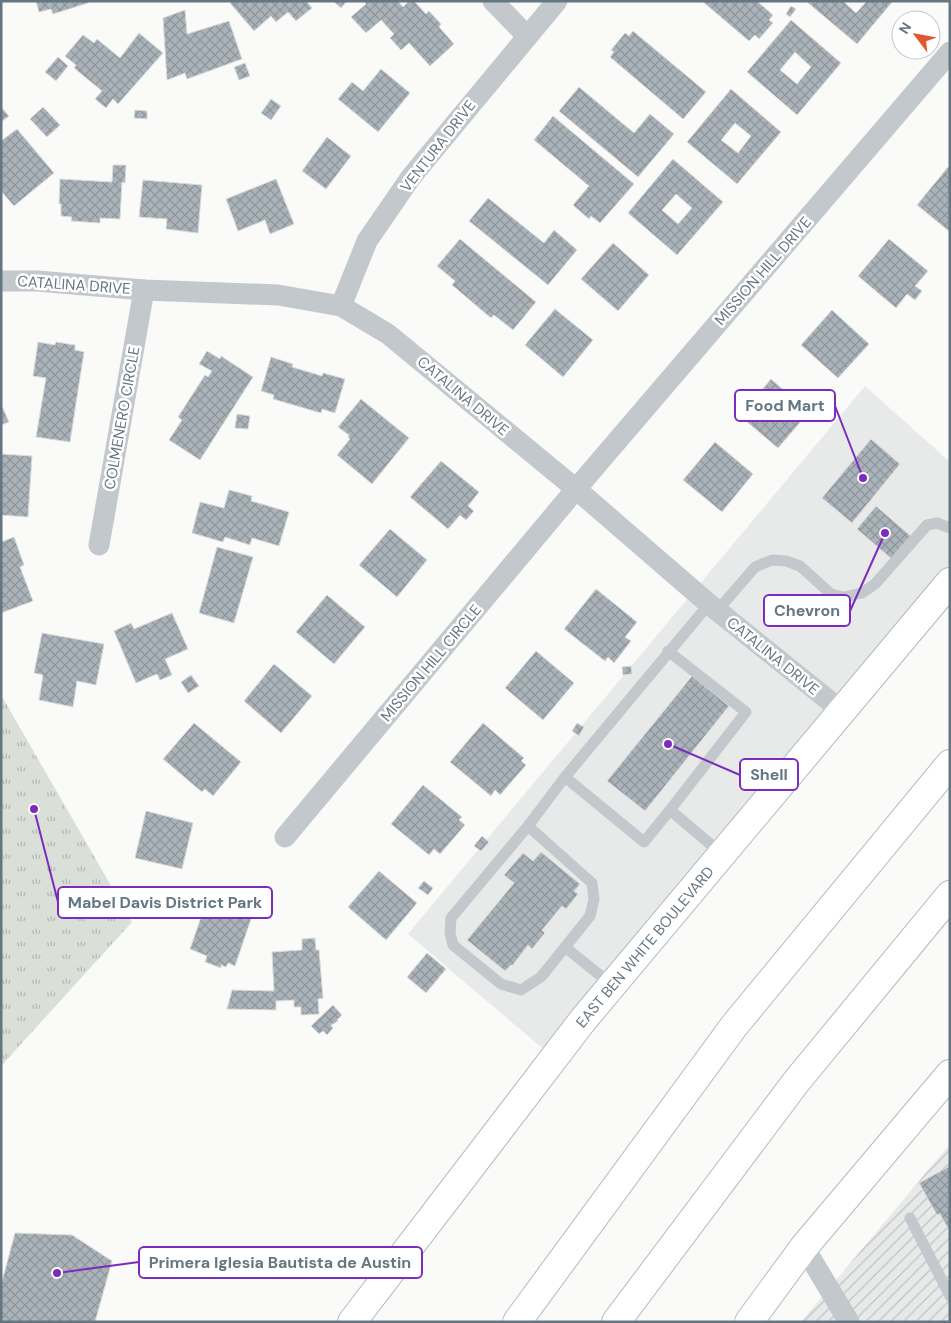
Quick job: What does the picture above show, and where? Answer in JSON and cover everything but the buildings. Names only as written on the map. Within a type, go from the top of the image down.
[{"type":"main road","name":"EAST BEN WHITE BOULEVARD","points":[[352,1322],[583,1020],[950,582]]},
{"type":"main road","points":[[517,1322],[734,1026],[950,764]]},
{"type":"main road","points":[[616,1322],[796,1082],[950,895]]},
{"type":"main road","points":[[749,1322],[804,1247],[950,1074]]},
{"type":"main road","points":[[511,1322],[572,1245]]},
{"type":"street","points":[[493,1],[527,36]]},
{"type":"street","name":"VENTURA DRIVE","points":[[341,306],[367,241],[411,177],[557,1]]},
{"type":"street","name":"MISSION HILL DRIVE","points":[[576,489],[950,52]]},
{"type":"street","name":"CATALINA DRIVE","points":[[1,281],[37,280],[144,290],[278,295],[341,306],[388,334],[576,489],[713,607],[842,711]]},
{"type":"street","name":"COLMENERO CIRCLE","points":[[99,545],[144,290]]},
{"type":"street","name":"MISSION HILL CIRCLE","points":[[285,837],[576,489]]},
{"type":"street","points":[[804,1247],[849,1322]]},
{"type":"lane","points":[[528,826],[592,883],[594,899],[590,916],[541,977],[521,990],[501,984],[453,945],[450,933],[451,918],[528,826],[564,776],[668,651],[755,567],[772,560],[786,561],[800,566],[831,594],[844,596],[862,593],[875,584],[927,525],[937,523],[950,528]]},
{"type":"lane","points":[[564,776],[644,842],[746,712],[668,651]]},
{"type":"lane","points":[[670,810],[722,854]]},
{"type":"lane","points":[[565,946],[612,986]]},
{"type":"lane","points":[[910,1218],[950,1296]]},
{"type":"shaded area","points":[[865,386],[950,462],[950,566],[548,1053],[408,934]]},
{"type":"shaded area","points":[[950,1144],[950,1322],[801,1322]]},
{"type":"green space","points":[[1,695],[132,922],[1,1066]]},
{"type":"place","name":"Food Mart","points":[[863,478]]},
{"type":"place","name":"Chevron","points":[[885,533]]},
{"type":"place","name":"Shell","points":[[668,744]]},
{"type":"place","name":"Mabel Davis District Park","points":[[34,809]]},
{"type":"place","name":"Primera Iglesia Bautista de Austin","points":[[57,1273]]}]
